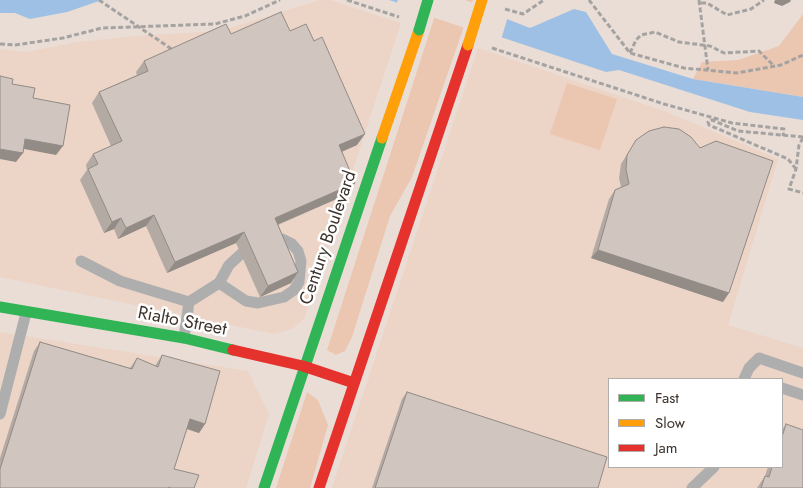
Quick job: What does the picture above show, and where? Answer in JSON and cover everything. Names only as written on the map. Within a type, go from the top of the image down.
[{"type":"main road","name":"Century Boulevard","points":[[264,488],[303,366],[428,0]]},
{"type":"main road","points":[[319,488],[482,0]]},
{"type":"main road","name":"Rialto Street","points":[[0,308],[184,338],[303,366],[354,382]]},
{"type":"lane","points":[[220,283],[238,297],[258,304],[272,302],[294,290],[302,271],[298,251],[282,239],[272,240]]},
{"type":"lane","points":[[81,261],[120,281],[189,302],[220,283],[228,265],[241,254]]},
{"type":"lane","points":[[184,338],[189,302]]},
{"type":"lane","points":[[0,414],[26,312]]},
{"type":"lane","points":[[744,378],[749,368],[759,358],[803,374]]},
{"type":"lane","points":[[783,388],[803,395]]},
{"type":"lane","points":[[692,488],[713,468]]},
{"type":"path","points":[[99,0],[178,54]]},
{"type":"path","points":[[0,44],[63,38],[102,28],[216,24],[245,16],[280,0]]},
{"type":"path","points":[[347,0],[403,18]]},
{"type":"path","points":[[496,6],[523,14],[544,0]]},
{"type":"path","points":[[589,0],[630,52],[684,68],[737,72],[774,66],[803,55]]},
{"type":"path","points":[[708,70],[700,2],[707,3],[727,15],[750,9],[764,0]]},
{"type":"path","points":[[630,52],[641,35],[654,32],[680,42],[706,45],[730,54],[759,51],[774,66]]},
{"type":"path","points":[[488,46],[664,104],[732,123],[784,129],[783,136]]},
{"type":"path","points":[[796,169],[788,159],[709,125],[708,122],[712,120],[738,132],[803,138],[799,145],[796,169],[789,189],[803,193]]},
{"type":"shaded area","points":[[320,0],[330,0],[401,23],[304,319],[292,329],[274,334],[0,277],[0,49],[26,52],[77,42],[220,31]]},
{"type":"shaded area","points":[[440,0],[473,0],[412,177],[390,216],[352,337],[345,351],[336,355],[327,350]]},
{"type":"shaded area","points":[[803,14],[803,97],[693,79],[702,62],[738,60],[779,46]]},
{"type":"shaded area","points":[[478,48],[667,112],[778,159],[728,325],[803,348],[803,488],[332,488]]},
{"type":"shaded area","points":[[567,83],[617,99],[600,150],[550,134]]},
{"type":"shaded area","points":[[0,332],[248,371],[269,414],[246,488],[0,488]]},
{"type":"shaded area","points":[[307,392],[318,400],[328,425],[310,488],[276,488]]},
{"type":"water","points":[[0,0],[102,0],[67,12],[30,19],[15,13],[0,13]]},
{"type":"water","points":[[389,0],[458,0],[530,28],[574,9],[586,12],[612,54],[693,79],[803,97],[803,120],[750,112],[619,70],[606,72]]},
{"type":"pier","points":[[398,0],[465,0],[508,16],[501,40],[396,5]]},
{"type":"building","points":[[281,12],[290,31],[306,24],[314,41],[322,37],[365,134],[339,145],[355,183],[275,218],[298,272],[268,286],[244,232],[175,262],[154,215],[126,228],[121,218],[112,222],[88,169],[98,164],[93,154],[122,141],[99,92],[148,71],[144,61],[226,24],[231,34]]},
{"type":"building","points":[[0,76],[13,79],[12,84],[35,88],[33,98],[70,105],[63,146],[25,139],[23,153],[0,149]]},
{"type":"building","points":[[664,127],[679,129],[691,137],[700,148],[716,141],[773,161],[729,293],[598,250],[615,190],[629,184],[626,169],[627,155],[636,140],[649,131]]},
{"type":"building","points":[[40,342],[132,369],[137,358],[158,367],[162,355],[220,371],[205,424],[190,419],[174,469],[199,475],[194,488],[0,488],[0,469]]},
{"type":"building","points":[[407,392],[607,457],[598,488],[375,488]]},
{"type":"building","points":[[786,424],[803,430],[803,488],[761,488],[765,476],[769,477],[772,468],[783,468],[783,434]]},
{"type":"traffic: fast","points":[[419,30],[428,0]]},
{"type":"traffic: fast","points":[[264,488],[382,138]]},
{"type":"traffic: fast","points":[[0,307],[184,338],[233,350]]},
{"type":"traffic: slow","points":[[468,45],[482,0]]},
{"type":"traffic: slow","points":[[382,138],[419,30]]},
{"type":"traffic: jam","points":[[319,488],[468,45]]},
{"type":"traffic: jam","points":[[233,350],[303,366],[354,383]]}]
